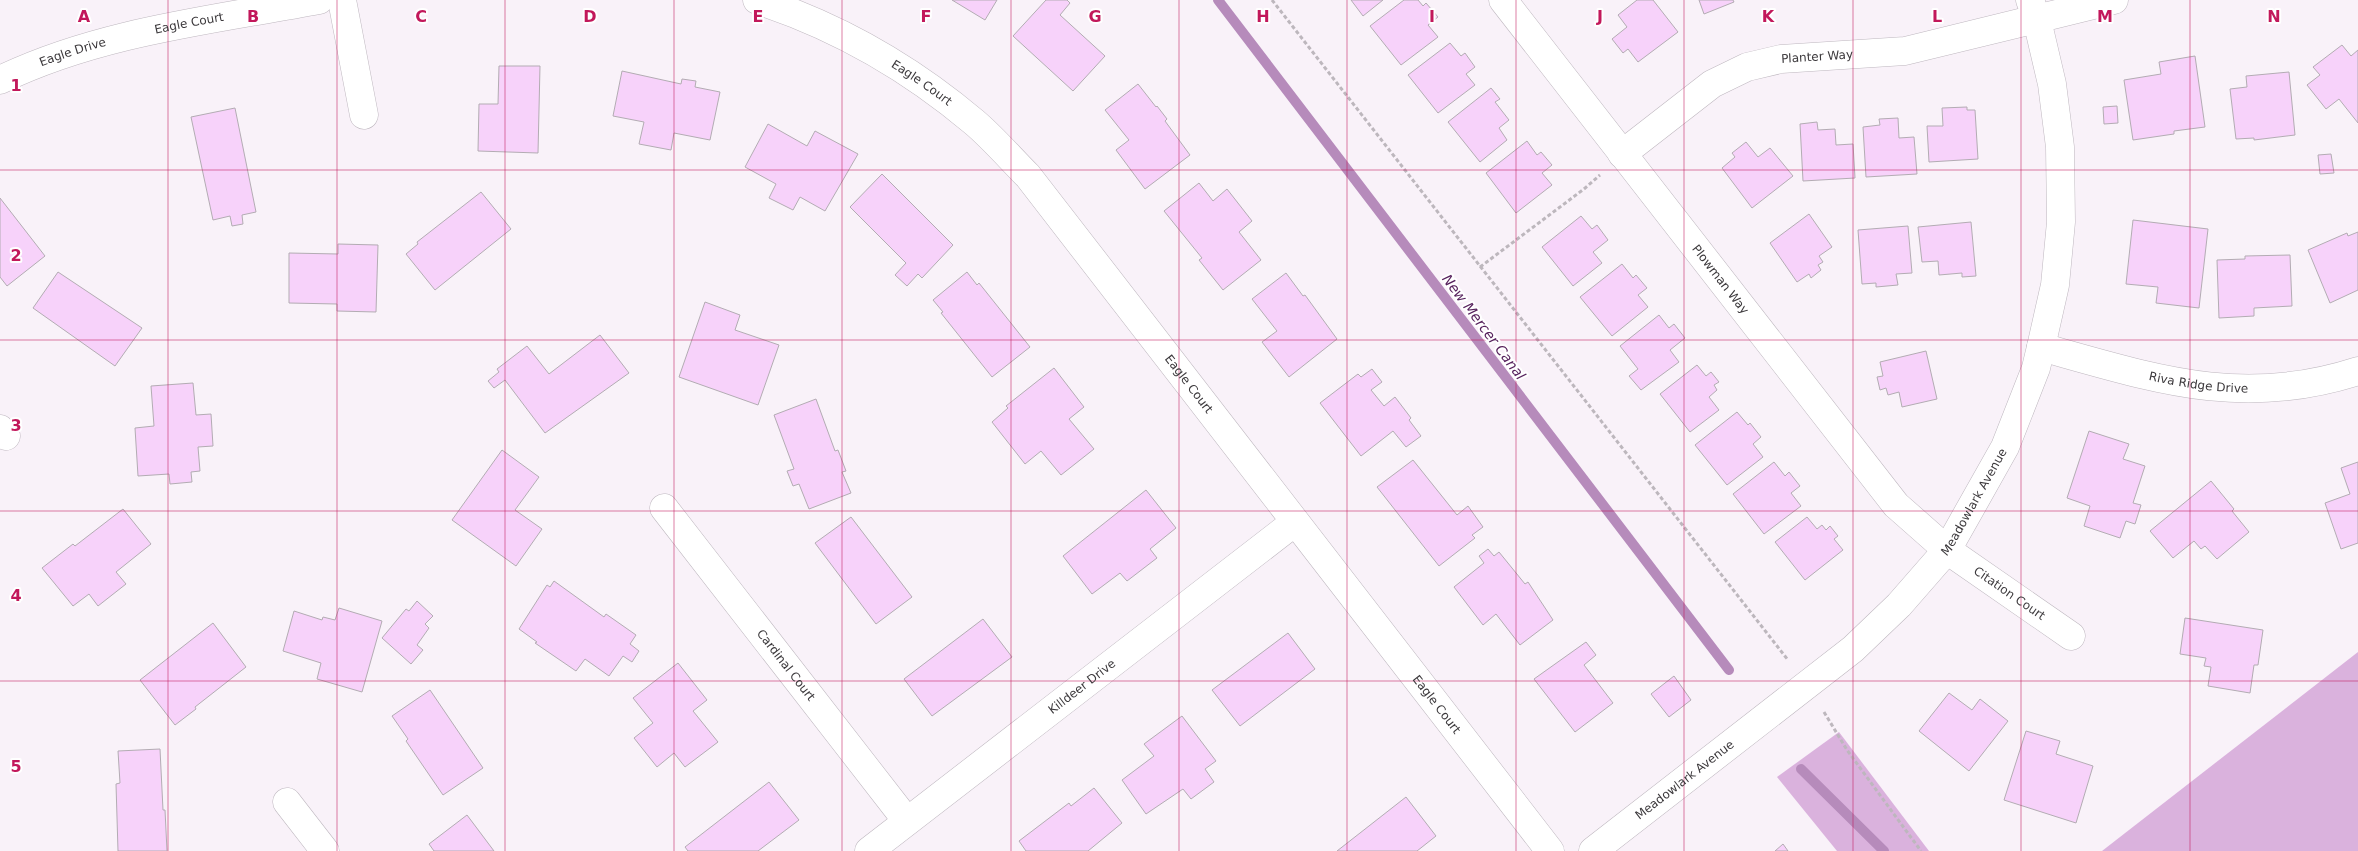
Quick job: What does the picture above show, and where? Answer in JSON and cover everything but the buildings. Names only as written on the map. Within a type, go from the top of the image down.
[{"type":"street","name":"Eagle Court","points":[[119,39],[318,0]]},
{"type":"street","points":[[342,0],[364,115]]},
{"type":"street","name":"Eagle Court","points":[[757,0],[793,12],[852,39],[916,77],[975,123],[1028,176],[1550,851]]},
{"type":"street","name":"Plowman Way","points":[[1503,0],[1896,505],[1947,550]]},
{"type":"street","name":"Planter Way","points":[[1622,154],[1712,84],[1747,67],[1781,59],[1905,51],[2034,10],[2114,0]]},
{"type":"street","name":"Meadowlark Avenue","points":[[1592,851],[1853,649],[1899,604],[1947,550],[2005,447],[2036,368],[2055,285],[2061,222],[2060,147],[2052,84],[2034,10]]},
{"type":"street","name":"Eagle Drive","points":[[0,80],[21,70],[86,46],[119,39]]},
{"type":"street","name":"Riva Ridge Drive","points":[[2041,347],[2158,380],[2221,389],[2278,388],[2335,379],[2358,371]]},
{"type":"street","name":"Cardinal Court","points":[[664,508],[907,821]]},
{"type":"street","name":"Killdeer Drive","points":[[869,851],[1295,522]]},
{"type":"street","name":"Citation Court","points":[[1947,550],[2070,636]]},
{"type":"street","points":[[287,802],[325,851]]},
{"type":"path","points":[[1272,0],[1807,684],[1847,750],[1921,851]]},
{"type":"path","points":[[1480,268],[1584,190],[1622,154]]},
{"type":"shaded area","points":[[2358,652],[2358,851],[2102,851]]},
{"type":"shaded area","points":[[1839,732],[1929,851],[1837,851],[1777,777]]},
{"type":"waterway","name":"New Mercer Canal","points":[[1218,0],[1729,670]]},
{"type":"waterway","name":"New Mercer Canal","points":[[1801,769],[1884,851]]}]
